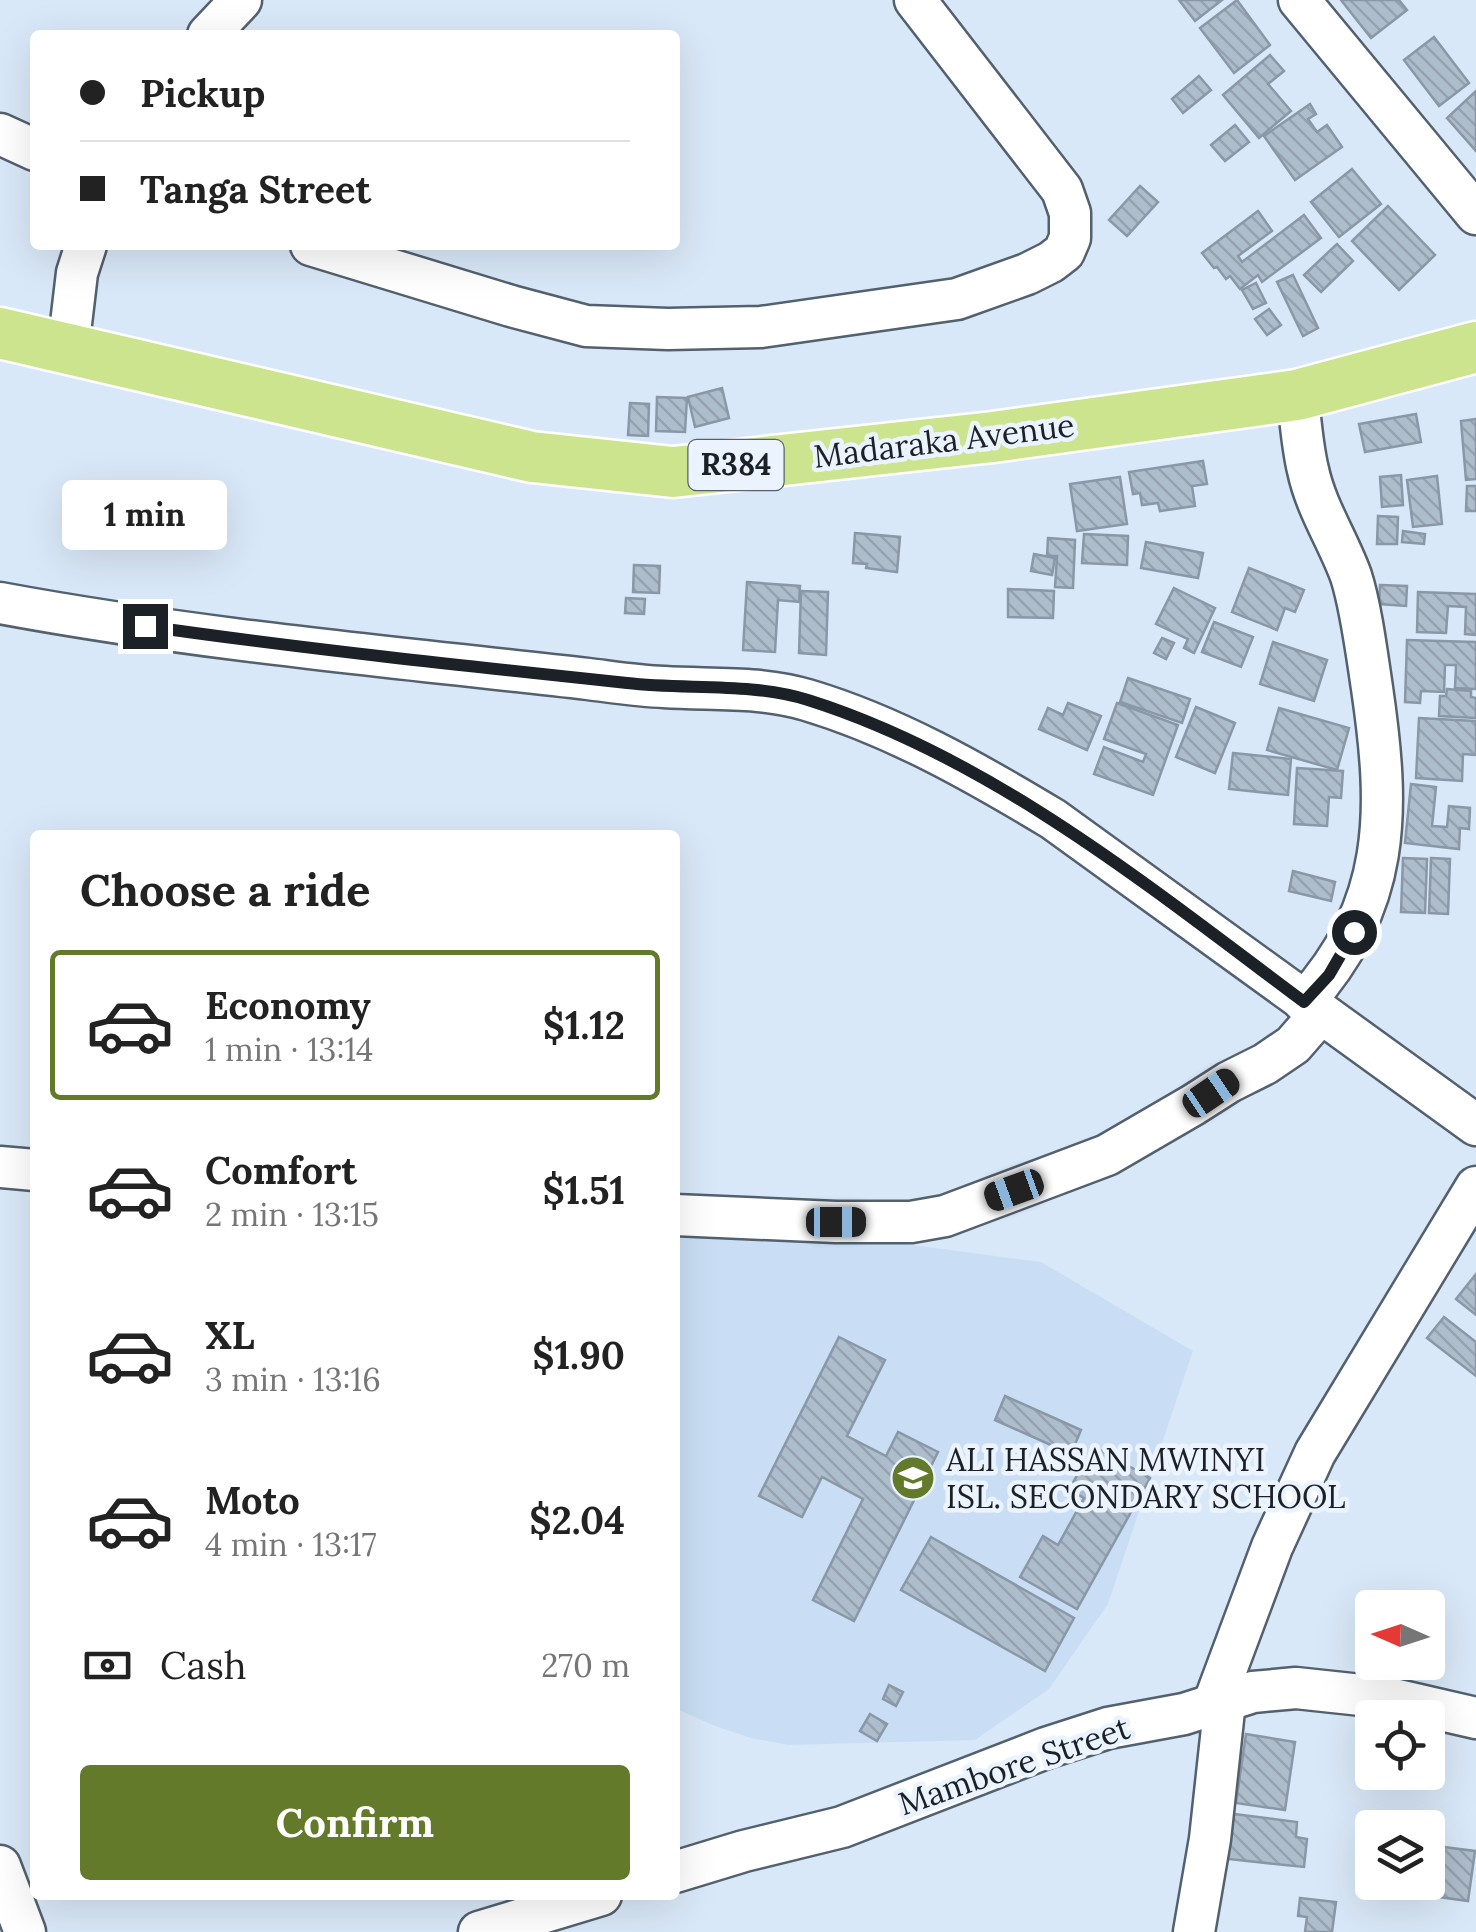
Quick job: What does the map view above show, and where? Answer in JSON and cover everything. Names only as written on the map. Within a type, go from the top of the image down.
[{"type":"main road","name":"Madaraka Avenue","points":[[0,333],[532,458],[673,472],[993,438],[1297,395],[1476,347]]},
{"type":"street","points":[[213,30],[241,0]]},
{"type":"street","points":[[327,250],[511,306],[602,327],[761,327],[957,298],[1028,274],[1064,252],[1070,238],[1070,213],[1062,190],[915,0]]},
{"type":"street","points":[[1299,0],[1476,214]]},
{"type":"street","points":[[0,134],[30,148]]},
{"type":"street","points":[[68,349],[85,250]]},
{"type":"street","points":[[680,1215],[836,1222],[911,1222],[945,1216],[1107,1155],[1293,1045],[1369,896],[1384,807],[1376,715],[1351,578],[1308,472],[1297,395]]},
{"type":"street","points":[[0,603],[316,650],[661,687],[762,691],[804,699],[864,720],[980,775],[1052,819],[1476,1125]]},
{"type":"street","points":[[0,1167],[30,1170]]},
{"type":"street","points":[[1194,1932],[1210,1838],[1219,1703],[1272,1547],[1314,1454],[1476,1187]]},
{"type":"street","name":"Mambore Street","points":[[680,1871],[842,1827],[1108,1728],[1184,1714],[1253,1692],[1296,1688],[1389,1698],[1476,1718]]},
{"type":"street","points":[[0,1866],[25,1932]]},
{"type":"street","points":[[479,1932],[585,1900]]},
{"type":"shaded area","name":"ALI HASSAN MWINYI ISL. SECONDARY SCHOOL","points":[[680,1229],[882,1241],[1041,1262],[1193,1351],[1108,1604],[1049,1689],[975,1740],[788,1745],[715,1726],[680,1710]]},
{"type":"building","points":[[1179,0],[1222,0],[1195,21]]},
{"type":"building","points":[[1237,0],[1270,45],[1234,73],[1200,28]]},
{"type":"building","points":[[1341,0],[1399,0],[1407,10],[1371,38]]},
{"type":"building","points":[[1434,37],[1469,83],[1439,106],[1404,60]]},
{"type":"building","points":[[1270,55],[1284,71],[1268,84],[1291,111],[1259,138],[1223,95]]},
{"type":"building","points":[[1199,76],[1211,90],[1183,113],[1172,99]]},
{"type":"building","points":[[1476,91],[1476,151],[1447,118]]},
{"type":"building","points":[[1310,104],[1316,114],[1308,119],[1317,132],[1327,125],[1342,147],[1295,180],[1264,136]]},
{"type":"building","points":[[1235,125],[1249,142],[1225,161],[1211,145]]},
{"type":"building","points":[[1352,169],[1381,204],[1339,237],[1311,202]]},
{"type":"building","points":[[1140,186],[1158,202],[1127,236],[1109,220]]},
{"type":"building","points":[[1388,206],[1435,255],[1399,290],[1352,241]]},
{"type":"building","points":[[1258,211],[1272,231],[1238,256],[1242,262],[1304,215],[1321,238],[1262,282],[1258,275],[1240,289],[1202,253]]},
{"type":"building","points":[[1337,244],[1353,261],[1321,292],[1304,275]]},
{"type":"building","points":[[1293,275],[1318,328],[1303,336],[1277,282]]},
{"type":"building","points":[[1256,283],[1266,303],[1253,309],[1242,290]]},
{"type":"building","points":[[1269,309],[1281,325],[1267,335],[1255,319]]},
{"type":"building","points":[[722,388],[729,418],[695,427],[688,397]]},
{"type":"building","points":[[657,397],[687,398],[685,432],[656,431]]},
{"type":"building","points":[[630,403],[649,404],[648,436],[628,435]]},
{"type":"building","points":[[1416,414],[1421,442],[1365,452],[1359,424]]},
{"type":"building","points":[[1476,419],[1476,479],[1466,480],[1461,421]]},
{"type":"building","points":[[1203,461],[1207,484],[1192,486],[1195,506],[1160,511],[1158,503],[1142,505],[1140,493],[1133,494],[1129,472]]},
{"type":"building","points":[[1401,475],[1403,505],[1382,507],[1380,477]]},
{"type":"building","points":[[1437,476],[1442,524],[1413,527],[1407,480]]},
{"type":"building","points":[[1120,477],[1127,524],[1077,531],[1070,484]]},
{"type":"building","points":[[1467,486],[1476,486],[1476,511],[1466,511]]},
{"type":"building","points":[[1378,516],[1398,517],[1397,544],[1377,544]]},
{"type":"building","points":[[1403,531],[1425,534],[1424,544],[1402,542]]},
{"type":"building","points":[[855,533],[900,537],[897,572],[853,563]]},
{"type":"building","points":[[1084,534],[1128,536],[1127,565],[1082,563]]},
{"type":"building","points":[[1048,538],[1075,540],[1073,588],[1055,587],[1057,556],[1047,556]]},
{"type":"building","points":[[1146,542],[1203,553],[1198,578],[1141,568]]},
{"type":"building","points":[[1034,554],[1055,558],[1052,575],[1031,571]]},
{"type":"building","points":[[634,565],[660,566],[659,593],[633,592]]},
{"type":"building","points":[[1249,568],[1304,590],[1295,612],[1285,608],[1277,630],[1232,612]]},
{"type":"building","points":[[747,582],[800,586],[799,602],[778,600],[775,652],[743,650]]},
{"type":"building","points":[[1380,585],[1407,586],[1406,606],[1379,604]]},
{"type":"building","points":[[1174,588],[1215,608],[1194,653],[1184,648],[1188,639],[1156,624]]},
{"type":"building","points":[[1008,589],[1054,591],[1053,618],[1008,617]]},
{"type":"building","points":[[801,591],[828,592],[826,655],[799,653]]},
{"type":"building","points":[[1418,592],[1476,594],[1476,635],[1465,634],[1466,607],[1448,606],[1446,633],[1417,632]]},
{"type":"building","points":[[626,598],[645,599],[644,614],[625,613]]},
{"type":"building","points":[[1214,622],[1253,637],[1241,667],[1202,652]]},
{"type":"building","points":[[1162,638],[1174,643],[1166,659],[1154,653]]},
{"type":"building","points":[[1407,640],[1476,642],[1476,689],[1455,688],[1456,665],[1445,665],[1444,692],[1421,691],[1420,703],[1405,702]]},
{"type":"building","points":[[1273,642],[1327,660],[1314,701],[1260,684]]},
{"type":"building","points":[[1128,678],[1190,699],[1182,723],[1120,702]]},
{"type":"building","points":[[1447,689],[1471,691],[1471,697],[1476,698],[1476,718],[1439,716],[1440,696],[1446,696]]},
{"type":"building","points":[[1068,703],[1101,716],[1087,750],[1039,729],[1048,708],[1063,715]]},
{"type":"building","points":[[1117,703],[1178,725],[1153,795],[1094,774],[1104,747],[1143,762],[1146,754],[1104,739]]},
{"type":"building","points":[[1196,707],[1235,723],[1215,773],[1176,757]]},
{"type":"building","points":[[1279,708],[1349,728],[1337,770],[1267,750]]},
{"type":"building","points":[[1419,718],[1476,721],[1476,755],[1463,754],[1462,781],[1416,778]]},
{"type":"building","points":[[1233,753],[1291,759],[1288,795],[1229,789]]},
{"type":"building","points":[[1297,768],[1343,771],[1341,798],[1329,797],[1327,826],[1294,824]]},
{"type":"building","points":[[1411,784],[1436,787],[1432,826],[1447,827],[1449,806],[1470,808],[1469,829],[1460,828],[1459,849],[1405,843]]},
{"type":"building","points":[[1403,858],[1427,859],[1425,913],[1401,912]]},
{"type":"building","points":[[1431,858],[1450,859],[1448,914],[1429,913]]},
{"type":"building","points":[[1293,871],[1335,882],[1331,901],[1289,891]]},
{"type":"building","points":[[1476,1274],[1476,1315],[1456,1299]]},
{"type":"building","points":[[1444,1317],[1476,1342],[1476,1376],[1427,1338]]},
{"type":"building","points":[[839,1337],[885,1360],[847,1436],[886,1456],[898,1432],[938,1452],[854,1621],[813,1600],[863,1499],[822,1477],[802,1517],[759,1496]]},
{"type":"building","points":[[1005,1396],[1081,1430],[1071,1454],[995,1420]]},
{"type":"building","points":[[1093,1446],[1150,1478],[1077,1609],[1020,1577],[1043,1536],[1058,1545],[1084,1498],[1069,1490]]},
{"type":"building","points":[[931,1537],[1074,1618],[1045,1671],[901,1590]]},
{"type":"building","points":[[889,1685],[903,1692],[896,1706],[883,1699]]},
{"type":"building","points":[[870,1714],[887,1724],[877,1741],[860,1731]]},
{"type":"building","points":[[1246,1734],[1295,1742],[1285,1810],[1236,1803]]},
{"type":"building","points":[[1234,1814],[1297,1822],[1296,1837],[1307,1839],[1304,1867],[1228,1859]]},
{"type":"building","points":[[1445,1847],[1475,1851],[1468,1901],[1445,1898]]},
{"type":"building","points":[[1300,1898],[1336,1902],[1332,1932],[1305,1932],[1307,1917],[1298,1916]]},
{"type":"place","name":"ALI HASSAN MWINYI ISL. SECONDARY SCHOOL","points":[[913,1478]]},
{"type":"route","points":[[145,626],[316,650],[661,687],[762,691],[804,699],[864,720],[980,775],[1052,819],[1304,1002],[1329,975],[1354,932]]}]
